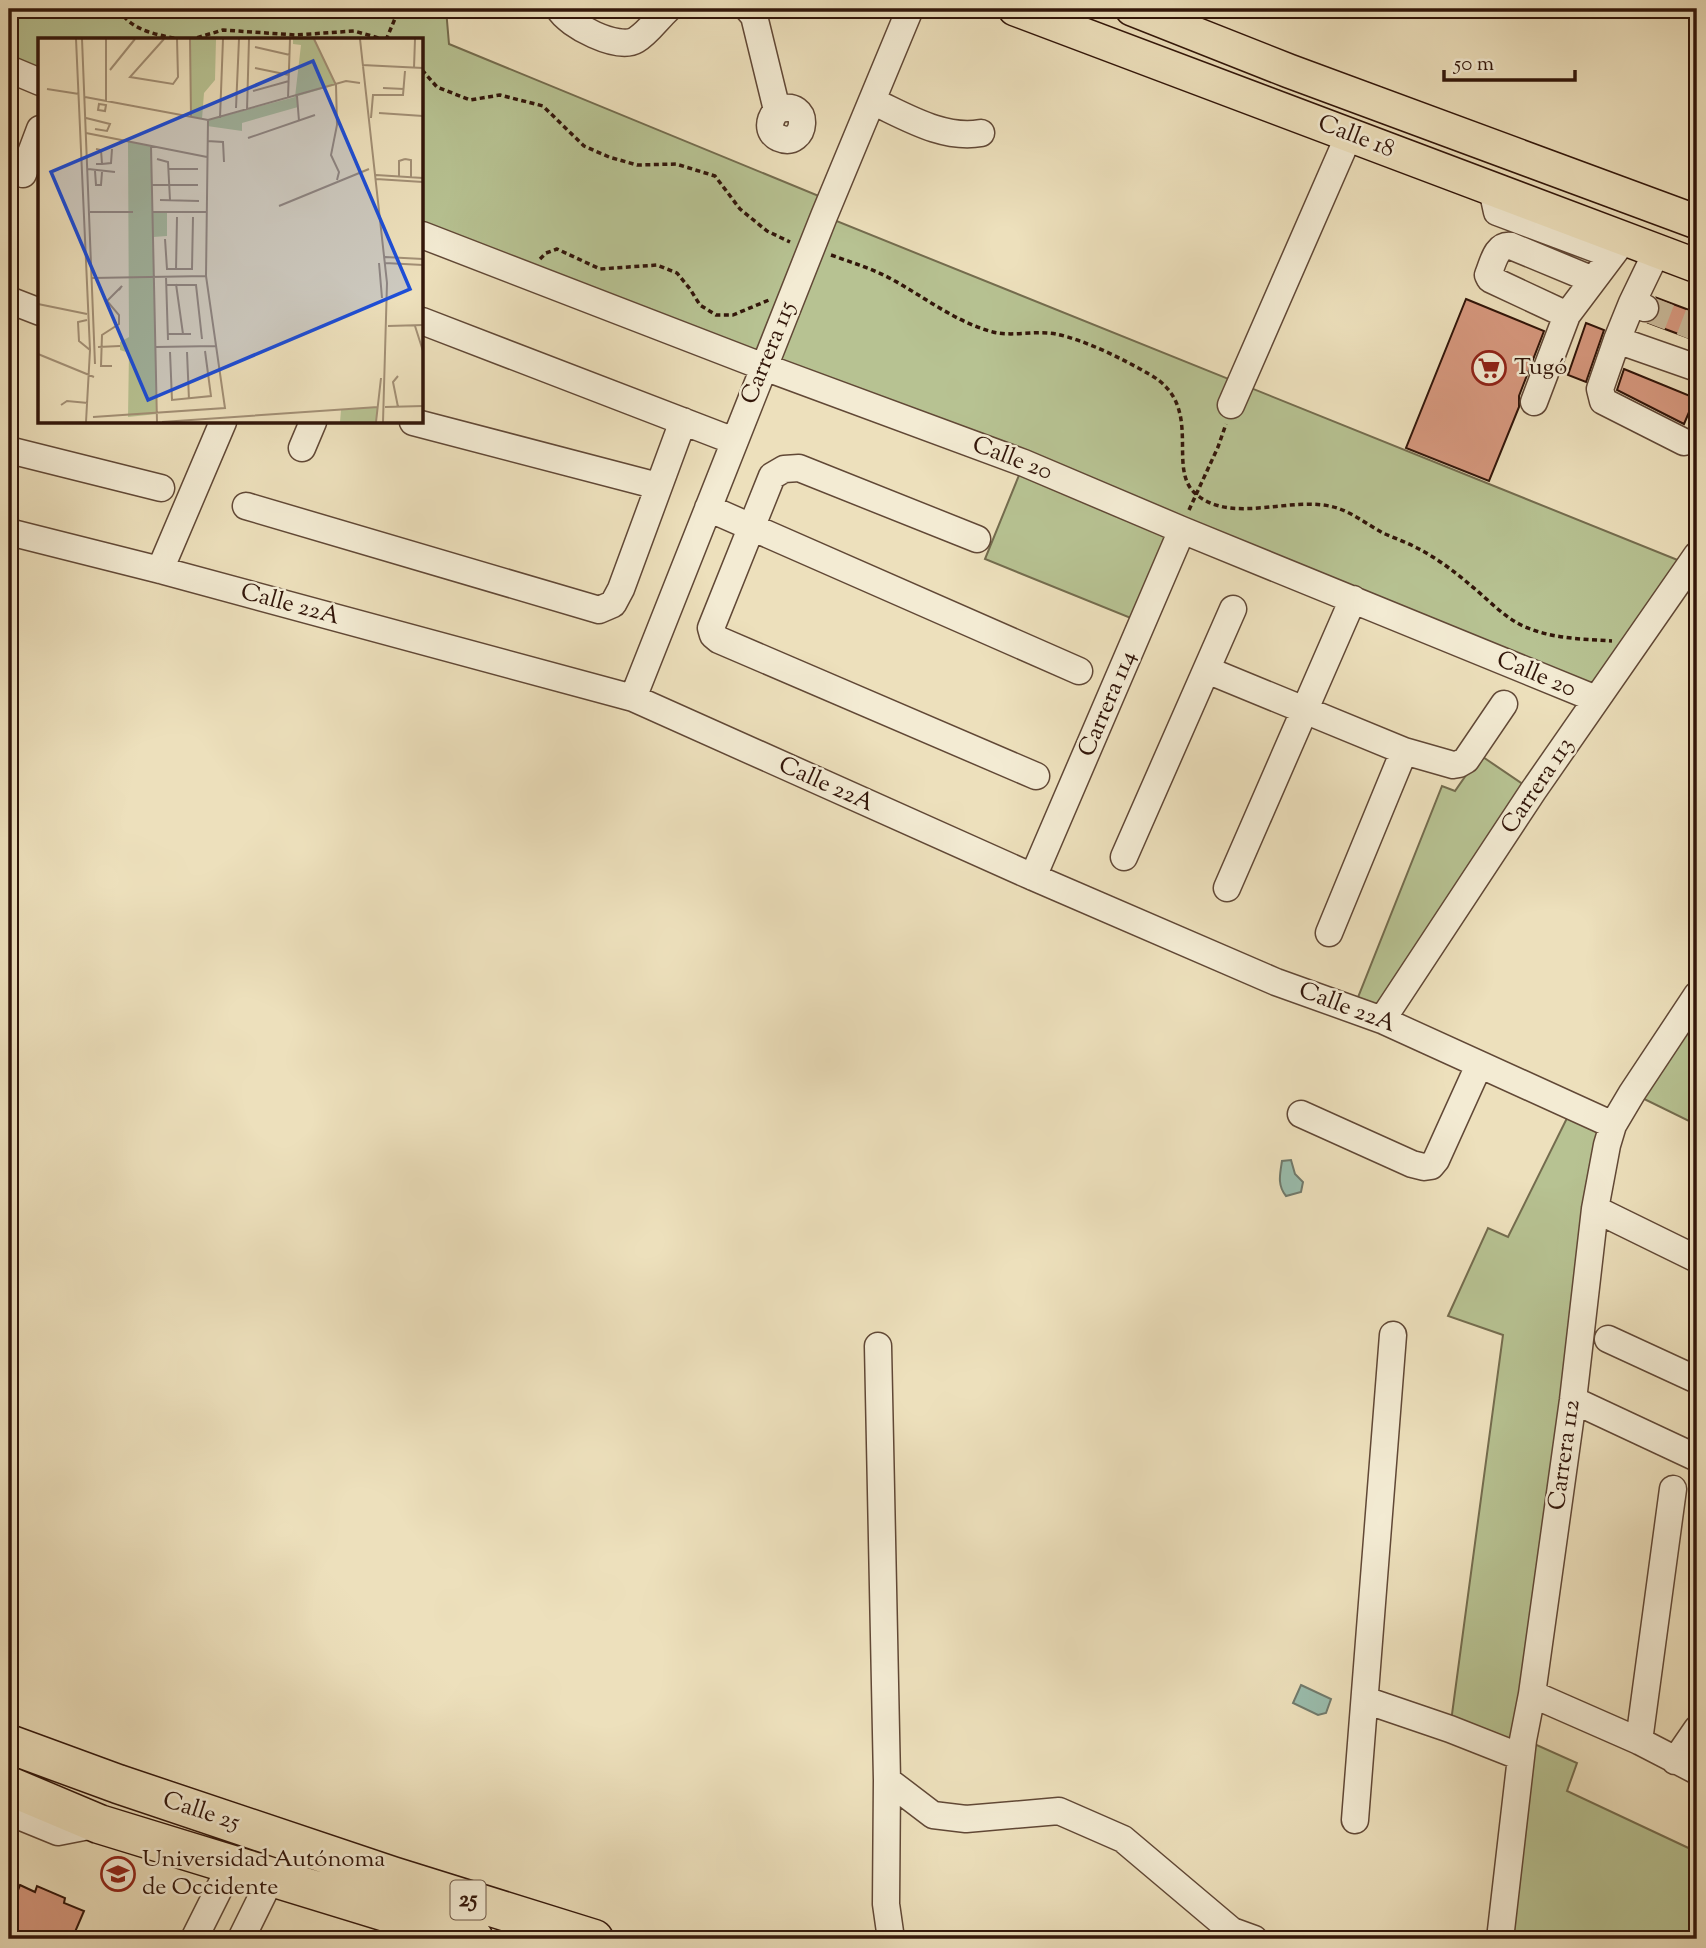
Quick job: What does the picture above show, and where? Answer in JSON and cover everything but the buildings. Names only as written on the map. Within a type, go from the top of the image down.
[{"type":"highway","name":"Calle 25","points":[[9,1744],[118,1784],[391,1876],[594,1939]]},
{"type":"highway","name":"Calle 25","points":[[9,1786],[99,1824],[474,1939]]},
{"type":"main road","name":"Calle 18","points":[[1015,9],[1492,189],[1618,247],[1657,251],[1697,266]]},
{"type":"main road","name":"Calle 18","points":[[1132,9],[1289,71],[1697,222]]},
{"type":"street","points":[[559,9],[564,17],[618,44],[636,40],[668,9]]},
{"type":"street","points":[[748,9],[754,16],[777,110]]},
{"type":"street","name":"Carrera 115","points":[[633,698],[787,307],[910,9]]},
{"type":"street","points":[[9,69],[38,81]]},
{"type":"street","points":[[872,101],[944,132],[981,134]]},
{"type":"street","points":[[24,174],[38,135]]},
{"type":"street","points":[[1231,405],[1349,135]]},
{"type":"street","name":"Calle 20","points":[[424,236],[764,367],[1024,463],[1596,699]]},
{"type":"street","points":[[1567,315],[1490,279],[1488,275],[1500,248],[1504,245],[1511,246],[1593,280]]},
{"type":"street","points":[[1534,402],[1567,315],[1618,247]]},
{"type":"street","points":[[1657,251],[1639,305],[1617,340],[1600,389],[1603,401],[1684,442]]},
{"type":"street","points":[[9,300],[38,311]]},
{"type":"street","points":[[424,322],[734,441]]},
{"type":"street","points":[[1617,340],[1697,368]]},
{"type":"street","points":[[246,506],[599,610],[613,604],[621,589],[683,421]]},
{"type":"street","points":[[160,570],[222,424]]},
{"type":"street","points":[[302,448],[312,424]]},
{"type":"street","points":[[420,424],[658,486]]},
{"type":"street","points":[[9,450],[161,488]]},
{"type":"street","points":[[977,539],[799,468],[784,469],[772,476],[711,623],[713,635],[719,640],[1036,776]]},
{"type":"street","points":[[708,508],[1079,671]]},
{"type":"street","name":"Carrera 114","points":[[1033,877],[1182,530]]},
{"type":"street","name":"Calle 22A","points":[[9,532],[633,698],[1033,877],[1276,982],[1382,1020],[1613,1125]]},
{"type":"street","name":"Carrera 113","points":[[1382,1020],[1596,699],[1697,555]]},
{"type":"street","points":[[1227,888],[1353,598]]},
{"type":"street","points":[[1124,857],[1233,609]]},
{"type":"street","points":[[1208,670],[1404,751],[1447,764],[1459,764],[1466,760],[1504,704]]},
{"type":"street","points":[[1329,933],[1404,751]]},
{"type":"street","name":"Carrera 112","points":[[1500,1939],[1521,1757],[1573,1400],[1595,1209],[1613,1125],[1686,1032],[1697,995]]},
{"type":"street","points":[[1301,1114],[1412,1164],[1431,1166],[1479,1065]]},
{"type":"street","points":[[1595,1209],[1697,1259]]},
{"type":"street","points":[[1355,1820],[1393,1335]]},
{"type":"street","points":[[1608,1339],[1697,1380]]},
{"type":"street","points":[[878,1346],[887,1780],[886,1904],[891,1939]]},
{"type":"street","points":[[1573,1400],[1697,1458]]},
{"type":"street","points":[[1639,1741],[1673,1489]]},
{"type":"street","points":[[1532,1694],[1639,1741],[1686,1766],[1697,1729]]},
{"type":"street","points":[[1365,1700],[1521,1757]]},
{"type":"street","points":[[887,1780],[933,1815],[966,1819],[1059,1811],[1123,1839],[1232,1931],[1254,1939]]},
{"type":"street","points":[[9,1812],[58,1832],[99,1824]]},
{"type":"street","points":[[194,1939],[231,1865]]},
{"type":"street","points":[[241,1939],[271,1878]]},
{"type":"path","points":[[119,9],[124,19],[148,33],[173,38]]},
{"type":"path","points":[[387,38],[400,9]]},
{"type":"path","points":[[196,38],[223,30],[295,35],[354,31],[379,38]]},
{"type":"path","points":[[424,72],[437,87],[470,100],[500,95],[543,106],[584,146],[609,157],[637,165],[676,164],[715,176],[740,209],[767,231],[869,268],[896,281],[941,310],[972,324],[995,332],[1056,334],[1091,346],[1152,375],[1172,395],[1182,416],[1183,468],[1191,489],[1198,496],[1229,507],[1317,503],[1339,508],[1420,549],[1468,583],[1510,618],[1528,628],[1568,638],[1636,642]]},
{"type":"path","points":[[526,275],[546,253],[557,248],[600,269],[657,265],[677,273],[700,305],[716,315],[733,315],[767,300],[787,307]]},
{"type":"path","points":[[1182,530],[1185,517],[1198,496],[1218,447],[1231,405]]},
{"type":"shaded area","points":[[9,9],[446,9],[449,44],[831,201],[824,216],[1690,565],[1596,699],[1182,530],[1143,623],[985,559],[1024,463],[424,236],[424,38],[38,38],[38,81],[9,69]]},
{"type":"shaded area","points":[[1480,755],[1533,791],[1382,1020],[1353,1010],[1442,786],[1455,791]]},
{"type":"shaded area","points":[[1675,1028],[1697,1037],[1697,1125],[1632,1093]]},
{"type":"shaded area","points":[[1572,1108],[1613,1125],[1523,1739],[1577,1763],[1567,1791],[1697,1852],[1697,1939],[1500,1939],[1520,1757],[1450,1729],[1503,1335],[1448,1316],[1488,1228],[1508,1237]]},
{"type":"shaded area","points":[[1291,1160],[1295,1174],[1303,1182],[1301,1192],[1286,1196],[1280,1184],[1282,1161]]},
{"type":"shaded area","points":[[1301,1685],[1331,1699],[1326,1713],[1318,1715],[1293,1703]]},
{"type":"tunnel","points":[[1645,308],[1697,328]]},
{"type":"place","name":"Tugó","points":[[1489,368]]},
{"type":"place","name":"Universidad Autónoma de Occidente","points":[[118,1874]]}]
